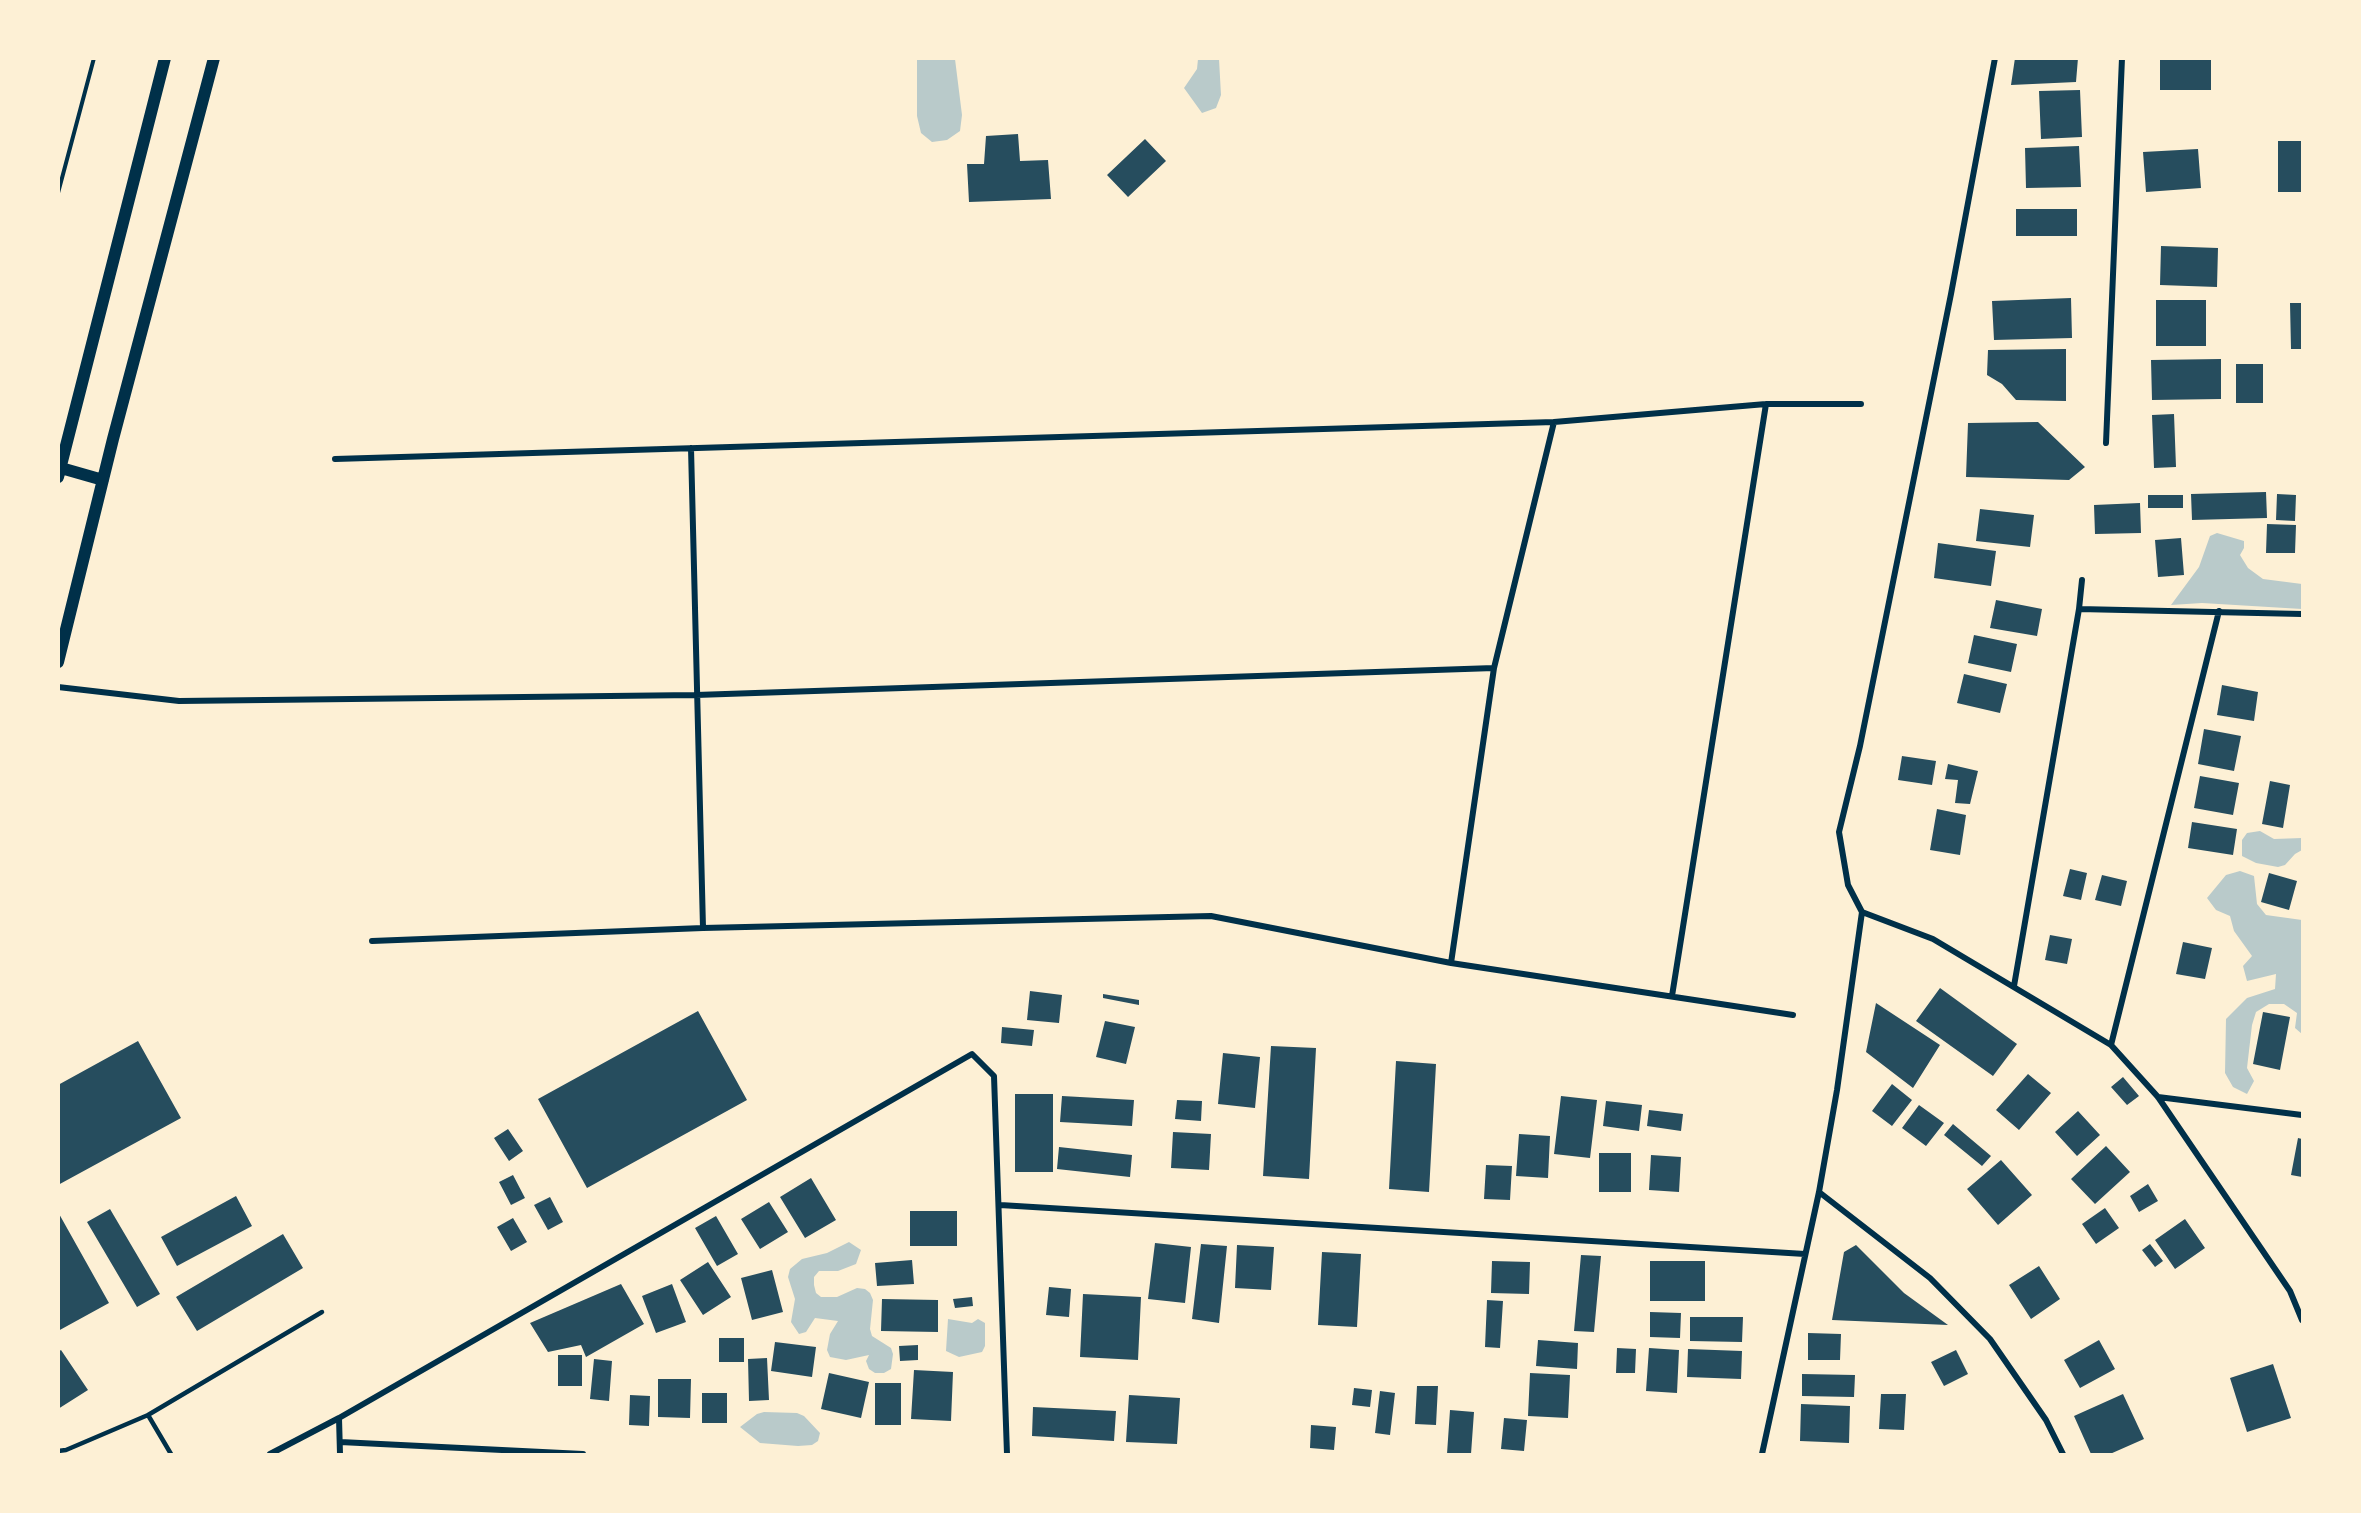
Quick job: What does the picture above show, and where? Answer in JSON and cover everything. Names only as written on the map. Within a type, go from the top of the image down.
[{"type":"main road","points":[[103,480],[60,472],[165,58]]},
{"type":"main road","points":[[58,662],[103,480],[214,58]]},
{"type":"street","points":[[1762,1455],[1819,1192],[1837,1090],[1862,912],[1848,885],[1839,832],[1868,711],[1952,294],[1995,58]]},
{"type":"street","points":[[2106,443],[2122,58]]},
{"type":"street","points":[[1672,996],[1766,404]]},
{"type":"street","points":[[335,459],[1554,422],[1766,404],[1861,405]]},
{"type":"street","points":[[1451,963],[1494,668],[1554,422]]},
{"type":"street","points":[[692,448],[703,927]]},
{"type":"street","points":[[2014,986],[2079,609],[2082,580]]},
{"type":"street","points":[[2079,609],[2302,614]]},
{"type":"street","points":[[2111,1046],[2219,611]]},
{"type":"street","points":[[58,687],[179,701],[696,695],[1494,668]]},
{"type":"street","points":[[1862,912],[1933,939],[2111,1046],[2158,1097],[2290,1291],[2302,1320]]},
{"type":"street","points":[[372,941],[703,927],[1211,916],[1451,963],[1793,1015]]},
{"type":"street","points":[[270,1455],[339,1418],[972,1054],[994,1077],[1007,1455]]},
{"type":"street","points":[[2158,1097],[2302,1115]]},
{"type":"street","points":[[1819,1192],[1930,1278],[1990,1339],[2046,1420],[2064,1455]]},
{"type":"street","points":[[1000,1205],[1805,1254]]},
{"type":"street","points":[[339,1418],[340,1455]]},
{"type":"street","points":[[340,1442],[583,1455]]},
{"type":"lane","points":[[58,1451],[66,1450],[148,1415],[322,1312]]},
{"type":"lane","points":[[148,1415],[171,1455]]},
{"type":"path","points":[[58,193],[94,58]]},
{"type":"shaded area","points":[[917,59],[955,59],[962,115],[960,131],[947,140],[932,142],[921,133],[917,116]]},
{"type":"shaded area","points":[[1198,59],[1219,59],[1221,95],[1216,108],[1202,113],[1184,88],[1197,69]]},
{"type":"shaded area","points":[[2217,533],[2244,541],[2244,548],[2240,555],[2248,568],[2263,579],[2302,584],[2302,609],[2202,603],[2171,605],[2199,567],[2210,536]]},
{"type":"shaded area","points":[[2260,831],[2274,839],[2302,838],[2302,850],[2285,865],[2278,867],[2256,863],[2242,856],[2242,840],[2247,833]]},
{"type":"shaded area","points":[[2240,871],[2254,876],[2257,904],[2266,915],[2302,920],[2302,1034],[2295,1028],[2297,1013],[2284,1004],[2269,1004],[2256,1012],[2252,1025],[2247,1068],[2254,1081],[2247,1094],[2233,1087],[2225,1073],[2226,1019],[2247,998],[2275,989],[2276,974],[2247,981],[2243,966],[2252,956],[2234,931],[2230,916],[2216,910],[2207,898],[2226,875]]},
{"type":"shaded area","points":[[849,1242],[861,1250],[856,1264],[838,1271],[819,1271],[814,1277],[816,1293],[821,1297],[837,1297],[857,1288],[865,1289],[870,1293],[873,1300],[870,1329],[872,1336],[891,1348],[893,1354],[891,1369],[884,1373],[875,1373],[869,1369],[866,1361],[869,1355],[846,1360],[830,1357],[827,1350],[830,1334],[838,1321],[815,1318],[806,1332],[799,1334],[791,1322],[795,1299],[788,1277],[790,1269],[802,1259],[827,1253]]},
{"type":"shaded area","points":[[948,1319],[972,1323],[978,1319],[985,1323],[985,1346],[982,1352],[959,1357],[946,1351]]},
{"type":"shaded area","points":[[764,1412],[797,1413],[804,1416],[820,1433],[818,1441],[812,1445],[798,1446],[760,1443],[740,1427],[757,1414]]},
{"type":"building","points":[[2015,58],[2078,58],[2076,82],[2011,85]]},
{"type":"building","points":[[2160,58],[2211,58],[2211,90],[2160,90]]},
{"type":"building","points":[[2080,90],[2082,137],[2041,139],[2039,91]]},
{"type":"building","points":[[1018,134],[1020,161],[1048,160],[1051,199],[969,202],[967,164],[984,164],[986,136]]},
{"type":"building","points":[[1145,139],[1166,161],[1128,197],[1107,175]]},
{"type":"building","points":[[2278,141],[2302,141],[2302,192],[2278,192]]},
{"type":"building","points":[[2079,146],[2081,187],[2026,188],[2025,148]]},
{"type":"building","points":[[2198,149],[2201,188],[2146,192],[2143,152]]},
{"type":"building","points":[[2016,209],[2077,209],[2077,236],[2016,236]]},
{"type":"building","points":[[2161,246],[2218,248],[2217,287],[2160,285]]},
{"type":"building","points":[[2071,298],[2072,338],[1994,340],[1992,301]]},
{"type":"building","points":[[2156,300],[2206,300],[2206,346],[2156,346]]},
{"type":"building","points":[[2290,303],[2302,303],[2302,349],[2291,349]]},
{"type":"building","points":[[2066,349],[2066,401],[2016,400],[2002,384],[1987,375],[1988,350]]},
{"type":"building","points":[[2221,359],[2221,399],[2152,400],[2151,360]]},
{"type":"building","points":[[2236,364],[2263,364],[2263,403],[2236,403]]},
{"type":"building","points":[[2174,414],[2176,467],[2154,468],[2152,415]]},
{"type":"building","points":[[2038,422],[2085,467],[2069,480],[1966,477],[1968,423]]},
{"type":"building","points":[[2266,492],[2267,518],[2192,520],[2191,494]]},
{"type":"building","points":[[2277,494],[2296,495],[2295,521],[2276,520]]},
{"type":"building","points":[[2148,495],[2183,495],[2183,508],[2148,508]]},
{"type":"building","points":[[2140,503],[2141,533],[2095,534],[2094,505]]},
{"type":"building","points":[[1980,509],[2034,515],[2030,547],[1976,541]]},
{"type":"building","points":[[2267,524],[2296,525],[2295,553],[2266,553]]},
{"type":"building","points":[[2181,538],[2184,575],[2158,577],[2155,540]]},
{"type":"building","points":[[1938,543],[1996,551],[1991,586],[1934,578]]},
{"type":"building","points":[[1996,600],[2042,609],[2037,636],[1990,628]]},
{"type":"building","points":[[1974,635],[2017,644],[2011,672],[1968,663]]},
{"type":"building","points":[[1964,674],[2007,684],[2000,713],[1957,703]]},
{"type":"building","points":[[2222,685],[2258,692],[2254,721],[2217,715]]},
{"type":"building","points":[[2204,729],[2241,736],[2234,771],[2198,764]]},
{"type":"building","points":[[1902,756],[1936,761],[1932,785],[1898,780]]},
{"type":"building","points":[[1948,764],[1978,771],[1970,804],[1955,803],[1958,780],[1945,779]]},
{"type":"building","points":[[2200,776],[2239,783],[2233,815],[2194,808]]},
{"type":"building","points":[[2270,781],[2290,785],[2283,828],[2262,824]]},
{"type":"building","points":[[1937,809],[1966,815],[1960,855],[1930,850]]},
{"type":"building","points":[[2192,822],[2237,829],[2233,855],[2188,848]]},
{"type":"building","points":[[2070,869],[2087,873],[2081,900],[2063,896]]},
{"type":"building","points":[[2269,873],[2297,881],[2289,910],[2261,902]]},
{"type":"building","points":[[2102,875],[2127,881],[2121,906],[2095,900]]},
{"type":"building","points":[[2050,935],[2072,939],[2067,964],[2045,960]]},
{"type":"building","points":[[2183,942],[2212,948],[2205,979],[2176,974]]},
{"type":"building","points":[[1940,988],[2017,1044],[1993,1076],[1916,1021]]},
{"type":"building","points":[[1030,991],[1062,995],[1059,1023],[1027,1020]]},
{"type":"building","points":[[1103,994],[1139,1000],[1139,1005],[1103,998]]},
{"type":"building","points":[[1876,1003],[1940,1045],[1913,1088],[1866,1052]]},
{"type":"building","points":[[698,1011],[747,1100],[587,1188],[538,1099]]},
{"type":"building","points":[[2263,1012],[2290,1017],[2280,1070],[2253,1064]]},
{"type":"building","points":[[1105,1021],[1135,1027],[1126,1064],[1096,1057]]},
{"type":"building","points":[[1002,1027],[1034,1030],[1032,1046],[1001,1043]]},
{"type":"building","points":[[138,1041],[181,1118],[58,1185],[58,1085]]},
{"type":"building","points":[[1271,1046],[1316,1048],[1309,1179],[1263,1176]]},
{"type":"building","points":[[1223,1053],[1260,1057],[1255,1108],[1218,1104]]},
{"type":"building","points":[[1396,1061],[1436,1064],[1429,1192],[1389,1189]]},
{"type":"building","points":[[2028,1074],[2051,1093],[2019,1130],[1996,1110]]},
{"type":"building","points":[[2123,1077],[2139,1096],[2127,1105],[2111,1087]]},
{"type":"building","points":[[1892,1084],[1912,1100],[1892,1126],[1872,1111]]},
{"type":"building","points":[[1015,1094],[1053,1094],[1053,1172],[1015,1172]]},
{"type":"building","points":[[1062,1096],[1134,1100],[1132,1126],[1060,1122]]},
{"type":"building","points":[[1561,1096],[1597,1100],[1590,1158],[1554,1154]]},
{"type":"building","points":[[1177,1100],[1202,1101],[1201,1121],[1175,1119]]},
{"type":"building","points":[[1606,1101],[1642,1105],[1639,1131],[1603,1126]]},
{"type":"building","points":[[1919,1105],[1944,1123],[1926,1146],[1902,1128]]},
{"type":"building","points":[[1649,1110],[1683,1114],[1681,1131],[1647,1126]]},
{"type":"building","points":[[2078,1111],[2100,1135],[2077,1156],[2055,1132]]},
{"type":"building","points":[[1953,1124],[1991,1156],[1982,1166],[1944,1135]]},
{"type":"building","points":[[508,1129],[523,1151],[509,1161],[494,1138]]},
{"type":"building","points":[[1173,1132],[1211,1134],[1209,1170],[1171,1168]]},
{"type":"building","points":[[1519,1134],[1550,1136],[1548,1178],[1516,1176]]},
{"type":"building","points":[[2298,1138],[2302,1139],[2302,1177],[2291,1175]]},
{"type":"building","points":[[2106,1146],[2130,1172],[2095,1204],[2071,1179]]},
{"type":"building","points":[[1059,1147],[1132,1155],[1130,1177],[1057,1169]]},
{"type":"building","points":[[1599,1153],[1631,1153],[1631,1192],[1599,1192]]},
{"type":"building","points":[[1651,1155],[1681,1157],[1679,1192],[1649,1190]]},
{"type":"building","points":[[2001,1160],[2032,1195],[1998,1225],[1967,1189]]},
{"type":"building","points":[[1486,1165],[1512,1166],[1510,1200],[1484,1199]]},
{"type":"building","points":[[513,1175],[525,1198],[511,1205],[499,1182]]},
{"type":"building","points":[[811,1178],[836,1220],[805,1238],[780,1197]]},
{"type":"building","points":[[2148,1184],[2158,1201],[2139,1212],[2130,1196]]},
{"type":"building","points":[[236,1196],[252,1226],[177,1266],[161,1237]]},
{"type":"building","points":[[550,1197],[563,1222],[548,1230],[534,1205]]},
{"type":"building","points":[[769,1202],[788,1232],[760,1249],[741,1219]]},
{"type":"building","points":[[2105,1208],[2119,1228],[2096,1244],[2082,1224]]},
{"type":"building","points":[[110,1209],[160,1294],[137,1307],[87,1222]]},
{"type":"building","points":[[910,1211],[957,1211],[957,1246],[910,1246]]},
{"type":"building","points":[[58,1212],[109,1303],[58,1331]]},
{"type":"building","points":[[716,1216],[738,1254],[717,1266],[695,1228]]},
{"type":"building","points":[[513,1218],[527,1242],[511,1251],[497,1227]]},
{"type":"building","points":[[2185,1219],[2205,1248],[2175,1269],[2155,1240]]},
{"type":"building","points":[[283,1234],[303,1268],[197,1331],[176,1297]]},
{"type":"building","points":[[1155,1243],[1191,1247],[1185,1303],[1148,1299]]},
{"type":"building","points":[[1201,1244],[1227,1246],[1219,1323],[1192,1319]]},
{"type":"building","points":[[2150,1244],[2163,1261],[2155,1267],[2142,1250]]},
{"type":"building","points":[[1237,1245],[1274,1247],[1271,1290],[1235,1288]]},
{"type":"building","points":[[1856,1245],[1904,1293],[1948,1325],[1832,1320],[1844,1252]]},
{"type":"building","points":[[1322,1252],[1361,1254],[1357,1327],[1318,1325]]},
{"type":"building","points":[[1581,1255],[1601,1256],[1594,1332],[1574,1331]]},
{"type":"building","points":[[912,1260],[914,1284],[877,1286],[875,1263]]},
{"type":"building","points":[[1492,1261],[1530,1262],[1529,1294],[1491,1293]]},
{"type":"building","points":[[1650,1261],[1705,1261],[1705,1301],[1650,1301]]},
{"type":"building","points":[[708,1262],[731,1297],[703,1315],[680,1280]]},
{"type":"building","points":[[2039,1266],[2060,1299],[2031,1319],[2009,1285]]},
{"type":"building","points":[[772,1270],[783,1312],[752,1320],[741,1278]]},
{"type":"building","points":[[621,1284],[644,1324],[586,1357],[581,1345],[548,1352],[530,1323]]},
{"type":"building","points":[[672,1284],[686,1322],[656,1333],[642,1296]]},
{"type":"building","points":[[1049,1287],[1071,1289],[1069,1317],[1046,1315]]},
{"type":"building","points":[[1083,1294],[1141,1297],[1138,1360],[1080,1357]]},
{"type":"building","points":[[972,1297],[973,1306],[955,1308],[953,1299]]},
{"type":"building","points":[[882,1299],[938,1300],[938,1332],[881,1331]]},
{"type":"building","points":[[1487,1300],[1503,1301],[1500,1348],[1485,1347]]},
{"type":"building","points":[[1650,1312],[1681,1313],[1680,1338],[1650,1337]]},
{"type":"building","points":[[1690,1317],[1743,1317],[1742,1342],[1690,1341]]},
{"type":"building","points":[[1808,1333],[1841,1334],[1840,1360],[1808,1360]]},
{"type":"building","points":[[719,1338],[744,1338],[744,1362],[719,1362]]},
{"type":"building","points":[[1538,1340],[1578,1343],[1577,1369],[1536,1366]]},
{"type":"building","points":[[2099,1340],[2115,1369],[2080,1388],[2064,1360]]},
{"type":"building","points":[[775,1342],[816,1347],[812,1377],[771,1371]]},
{"type":"building","points":[[918,1345],[918,1360],[900,1361],[899,1346]]},
{"type":"building","points":[[1617,1348],[1636,1349],[1635,1373],[1616,1373]]},
{"type":"building","points":[[1649,1348],[1679,1350],[1677,1393],[1646,1391]]},
{"type":"building","points":[[1688,1349],[1742,1351],[1741,1379],[1687,1377]]},
{"type":"building","points":[[61,1350],[88,1390],[58,1409],[58,1352]]},
{"type":"building","points":[[1956,1350],[1968,1374],[1944,1386],[1931,1362]]},
{"type":"building","points":[[558,1355],[582,1355],[582,1386],[558,1386]]},
{"type":"building","points":[[767,1358],[769,1400],[749,1401],[748,1359]]},
{"type":"building","points":[[594,1359],[612,1361],[609,1401],[590,1399]]},
{"type":"building","points":[[2273,1364],[2291,1418],[2247,1432],[2230,1378]]},
{"type":"building","points":[[914,1370],[953,1372],[951,1421],[911,1419]]},
{"type":"building","points":[[829,1373],[869,1382],[861,1418],[821,1409]]},
{"type":"building","points":[[1530,1373],[1570,1375],[1568,1418],[1528,1416]]},
{"type":"building","points":[[1802,1374],[1855,1375],[1854,1397],[1802,1396]]},
{"type":"building","points":[[658,1379],[691,1379],[690,1418],[658,1417]]},
{"type":"building","points":[[875,1383],[901,1383],[901,1425],[875,1425]]},
{"type":"building","points":[[1417,1386],[1438,1386],[1436,1425],[1415,1424]]},
{"type":"building","points":[[1354,1388],[1372,1390],[1370,1407],[1352,1405]]},
{"type":"building","points":[[1380,1391],[1395,1393],[1390,1435],[1375,1433]]},
{"type":"building","points":[[702,1393],[727,1393],[727,1423],[702,1423]]},
{"type":"building","points":[[1881,1394],[1906,1394],[1904,1430],[1879,1429]]},
{"type":"building","points":[[2123,1394],[2144,1439],[2110,1454],[2091,1454],[2074,1416]]},
{"type":"building","points":[[630,1395],[650,1396],[649,1426],[629,1425]]},
{"type":"building","points":[[1129,1395],[1180,1398],[1177,1444],[1126,1442]]},
{"type":"building","points":[[1801,1404],[1850,1406],[1849,1443],[1800,1441]]},
{"type":"building","points":[[1033,1407],[1116,1411],[1114,1441],[1032,1436]]},
{"type":"building","points":[[1450,1410],[1474,1412],[1471,1454],[1447,1454]]},
{"type":"building","points":[[1504,1418],[1527,1420],[1524,1451],[1501,1449]]},
{"type":"building","points":[[1311,1425],[1336,1427],[1334,1450],[1310,1448]]}]
